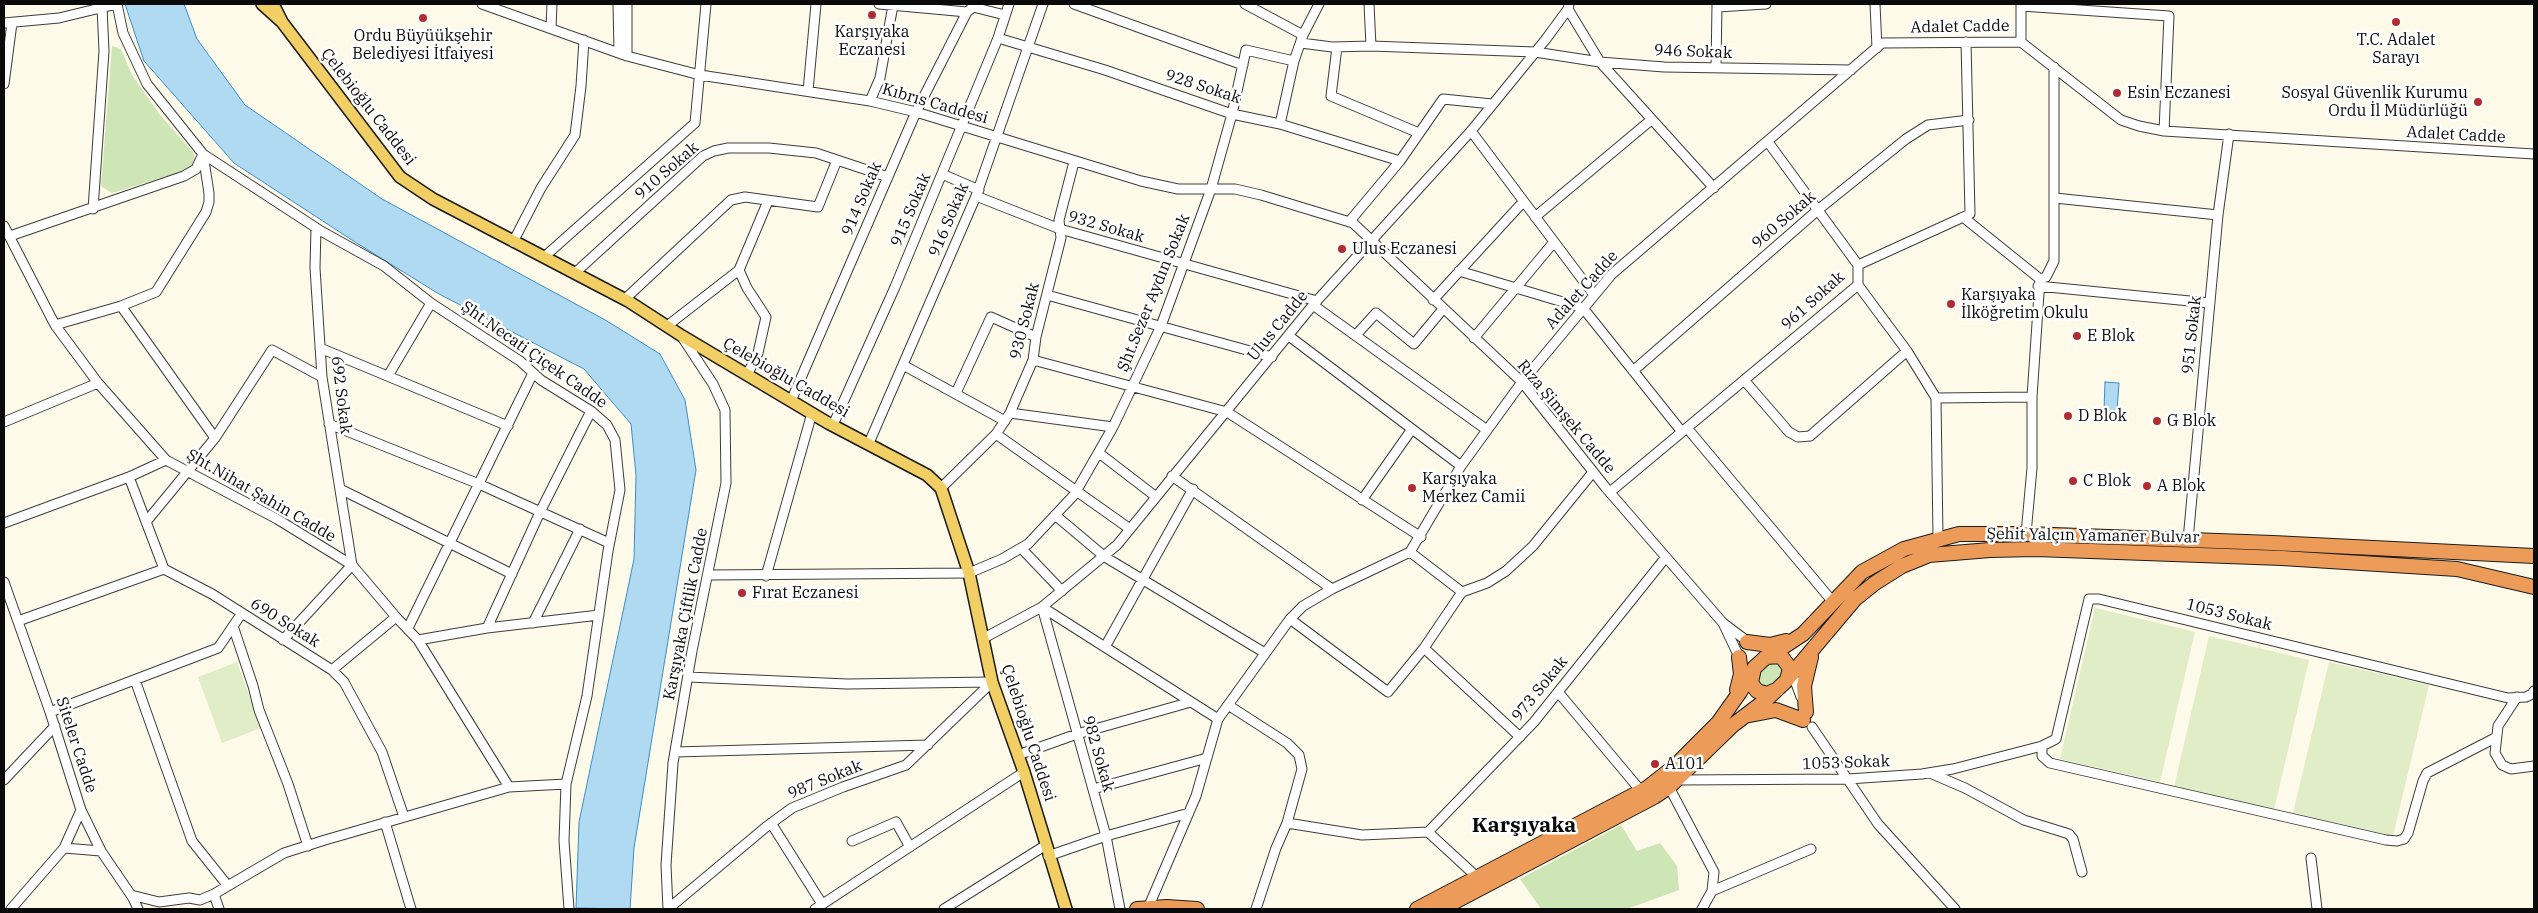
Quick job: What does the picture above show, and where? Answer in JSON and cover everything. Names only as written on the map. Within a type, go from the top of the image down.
[{"type":"highway","name":"Şehit Yalçın Yamaner Bulvar","points":[[1750,678],[1775,655],[1799,638],[1862,572],[1883,558],[1938,538],[1959,534],[2026,534],[2188,540],[2534,556]]},
{"type":"highway","name":"Şehit Yalçın Yamaner Bulvar","points":[[1441,909],[1654,797],[1673,784],[1732,725],[1745,716],[1779,684],[1817,645],[1854,600],[1875,583],[1902,566],[1929,555],[1982,550],[2036,549],[2415,566],[2457,569],[2534,587]]},
{"type":"highway","points":[[1747,642],[1770,645],[1799,638]]},
{"type":"highway","points":[[1745,716],[1776,710],[1807,720],[1804,692],[1806,672],[1817,645]]},
{"type":"highway","points":[[1417,909],[1641,791],[1675,766],[1718,723],[1750,678],[1779,684],[1789,663],[1775,655]]},
{"type":"highway","points":[[1730,707],[1740,683],[1739,657]]},
{"type":"highway","points":[[1143,909],[1197,909]]},
{"type":"main road","name":"Çelebioğlu Caddesi","points":[[262,4],[282,22]]},
{"type":"main road","name":"Çelebioğlu Caddesi","points":[[273,4],[282,22],[400,177],[433,199],[625,299],[682,336],[812,413],[927,475],[941,488],[969,574],[992,682],[1024,772],[1066,909]]},
{"type":"street","points":[[4,84],[8,23],[59,18],[117,4]]},
{"type":"street","name":"Şht.Necati Çiçek Cadde","points":[[117,4],[123,33],[147,84],[203,154],[316,228],[384,266],[430,303],[520,361],[533,373],[591,411],[607,425],[616,440],[620,490],[609,543],[587,696],[566,784],[564,841],[569,909]]},
{"type":"street","name":"Kıbrıs Caddesi","points":[[482,4],[623,54],[700,75],[870,101],[916,112],[1074,162],[1178,190],[1235,190],[1261,195],[1349,222],[1372,243]]},
{"type":"street","points":[[551,28],[552,4]]},
{"type":"street","points":[[618,4],[623,54]]},
{"type":"street","points":[[623,54],[627,4]]},
{"type":"street","points":[[544,257],[694,123],[706,4]]},
{"type":"street","points":[[808,91],[816,4]]},
{"type":"street","points":[[879,4],[967,12],[973,6],[1005,15]]},
{"type":"street","name":"915 Sokak","points":[[833,425],[895,287],[998,38],[1009,4]]},
{"type":"street","name":"916 Sokak","points":[[869,443],[977,193],[1043,4]]},
{"type":"street","points":[[1245,4],[1302,39]]},
{"type":"street","points":[[1370,4],[1371,46]]},
{"type":"street","points":[[1716,68],[1717,5],[1766,4]]},
{"type":"street","points":[[1875,4],[1877,48]]},
{"type":"street","points":[[870,101],[880,78],[893,5]]},
{"type":"street","points":[[1081,5],[1242,65]]},
{"type":"street","points":[[1280,124],[1294,61],[1314,5]]},
{"type":"street","points":[[2021,42],[2021,5],[2169,16],[2164,131]]},
{"type":"street","points":[[1569,6],[1600,62],[1714,188]]},
{"type":"street","name":"Ulus Cadde","points":[[984,638],[1042,607],[1105,557],[1227,412],[1315,303],[1372,243],[1471,131],[1536,52],[1569,6]]},
{"type":"street","points":[[93,209],[104,51],[102,8]]},
{"type":"street","name":"914 Sokak","points":[[792,401],[916,112],[967,12]]},
{"type":"street","name":"928 Sokak","points":[[998,38],[1105,70],[1232,114],[1280,124],[1400,161]]},
{"type":"street","name":"946 Sokak","points":[[1302,39],[1336,47],[1371,46],[1536,52],[1600,62],[1664,67],[1851,70]]},
{"type":"street","points":[[513,242],[541,188],[575,136],[584,40]]},
{"type":"street","points":[[1966,42],[1970,214],[1963,217],[2039,283],[2210,303]]},
{"type":"street","name":"Adalet Cadde","points":[[1410,552],[1461,466],[1487,430],[1522,382],[1612,274],[1882,43],[2021,42],[2121,120],[2164,131],[2534,154]]},
{"type":"street","points":[[1336,47],[1331,96],[1419,133]]},
{"type":"street","name":"Şht.Sezer Aydın Sokak","points":[[969,574],[1021,548],[1076,492],[1113,428],[1161,326],[1211,190],[1232,114],[1246,50],[1294,61]]},
{"type":"street","points":[[2026,534],[2032,468],[2032,398],[2039,283],[2046,277],[2054,261],[2056,198],[2054,67]]},
{"type":"street","points":[[1349,222],[1400,161],[1443,100],[1492,104]]},
{"type":"street","points":[[1536,217],[1651,120]]},
{"type":"street","name":"960 Sokak","points":[[1633,371],[1819,209],[1906,139],[1928,125],[1968,120]]},
{"type":"street","points":[[1471,131],[1594,295]]},
{"type":"street","name":"951 Sokak","points":[[2188,540],[2218,216],[2229,134]]},
{"type":"street","points":[[1768,142],[1819,209],[1858,265]]},
{"type":"street","name":"910 Sokak","points":[[575,273],[703,156],[714,151],[728,148],[769,148],[816,152],[888,177]]},
{"type":"street","points":[[10,236],[93,209],[191,173],[196,169],[203,154]]},
{"type":"street","points":[[55,325],[121,306],[156,292],[206,212],[210,202],[203,154]]},
{"type":"street","points":[[625,299],[731,200],[745,196],[768,201],[818,207],[837,160]]},
{"type":"street","name":"930 Sokak","points":[[941,488],[996,434],[1007,417],[1033,360],[1036,337],[1061,238],[1059,220],[1074,162]]},
{"type":"street","name":"932 Sokak","points":[[942,174],[977,193],[1060,229],[1315,303],[1487,430]]},
{"type":"street","points":[[2056,198],[2218,216]]},
{"type":"street","points":[[666,326],[739,270],[768,201]]},
{"type":"street","points":[[1433,300],[1523,202]]},
{"type":"street","name":"961 Sokak","points":[[1610,492],[1858,285],[1858,265],[1963,217]]},
{"type":"street","name":"Şht.Nihat Şahin Cadde","points":[[4,226],[55,325],[98,383],[166,460],[277,519],[352,565],[418,640],[509,787]]},
{"type":"street","name":"692 Sokak","points":[[316,228],[315,268],[322,377],[352,565]]},
{"type":"street","points":[[1474,338],[1554,242]]},
{"type":"street","name":"Rıza Şimşek Cadde","points":[[1372,243],[1522,382],[1593,472],[1723,622],[1747,642],[1775,655]]},
{"type":"street","points":[[739,270],[747,288],[766,317],[758,353],[747,375]]},
{"type":"street","points":[[1459,271],[1583,308],[1633,371],[1833,602]]},
{"type":"street","points":[[1858,285],[1906,351],[1936,398],[1938,538]]},
{"type":"street","points":[[1047,294],[1272,357]]},
{"type":"street","points":[[388,376],[430,303]]},
{"type":"street","points":[[121,306],[215,438]]},
{"type":"street","points":[[1356,335],[1376,313],[1414,344],[1443,309]]},
{"type":"street","points":[[956,393],[991,317],[1036,337]]},
{"type":"street","name":"Karşıyaka Çiftlik Cadde","points":[[668,909],[666,865],[675,752],[726,483],[725,410],[713,384],[682,336]]},
{"type":"street","points":[[1289,336],[1461,466]]},
{"type":"street","points":[[320,348],[508,426]]},
{"type":"street","points":[[146,522],[215,438],[272,350],[322,377]]},
{"type":"street","points":[[1744,380],[1789,432],[1801,437],[1810,436],[1906,351]]},
{"type":"street","points":[[1033,360],[1227,412],[1420,537]]},
{"type":"street","points":[[903,365],[1007,417],[1113,428]]},
{"type":"street","points":[[408,628],[533,373]]},
{"type":"street","points":[[4,422],[98,383]]},
{"type":"street","points":[[1936,398],[2032,398]]},
{"type":"street","points":[[487,628],[541,510],[591,411]]},
{"type":"street","points":[[766,576],[812,413]]},
{"type":"street","points":[[330,424],[541,510],[609,543]]},
{"type":"street","points":[[1362,500],[1412,429]]},
{"type":"street","points":[[996,434],[1130,529]]},
{"type":"street","points":[[1099,453],[1156,496]]},
{"type":"street","points":[[4,523],[129,477],[166,460]]},
{"type":"street","points":[[1290,619],[1388,692],[1424,648],[1462,592],[1487,583],[1506,571],[1532,546],[1593,472]]},
{"type":"street","points":[[1172,476],[1332,589]]},
{"type":"street","points":[[18,621],[164,569],[129,477]]},
{"type":"street","points":[[340,489],[449,541],[512,574]]},
{"type":"street","points":[[1105,647],[1194,490]]},
{"type":"street","points":[[1055,515],[1105,557],[1265,653]]},
{"type":"street","points":[[533,623],[580,529]]},
{"type":"street","points":[[1021,548],[1062,591]]},
{"type":"street","points":[[1143,909],[1196,796],[1218,719],[1290,619],[1303,606],[1332,589],[1410,552],[1462,592]]},
{"type":"street","name":"973 Sokak","points":[[1428,832],[1520,737],[1666,557]]},
{"type":"street","points":[[283,640],[352,565]]},
{"type":"street","name":"690 Sokak","points":[[164,569],[212,594],[332,670],[344,682],[382,752],[404,817]]},
{"type":"street","points":[[709,575],[969,574]]},
{"type":"street","name":"Siteler Cadde","points":[[4,582],[55,726],[81,810],[100,851],[131,895],[138,909]]},
{"type":"street","name":"1053 Sokak","points":[[1673,784],[1848,779],[1930,773],[1953,769],[2042,746],[2056,738],[2089,599],[2099,599],[2508,698],[2532,694],[2534,691]]},
{"type":"street","points":[[1042,607],[1218,719]]},
{"type":"street","name":"982 Sokak","points":[[1042,607],[1106,836],[1120,909]]},
{"type":"street","points":[[50,712],[218,648],[242,613]]},
{"type":"street","points":[[418,640],[487,628],[599,615]]},
{"type":"street","points":[[332,670],[396,617]]},
{"type":"street","name":"Rıza Şimşek Cadde","points":[[1723,622],[1750,678]]},
{"type":"street","points":[[233,626],[259,710],[288,784],[308,846]]},
{"type":"street","points":[[1424,648],[1520,737]]},
{"type":"street","points":[[688,677],[847,684],[992,682]]},
{"type":"street","points":[[135,680],[192,841],[228,886]]},
{"type":"street","name":"987 Sokak","points":[[668,909],[792,808],[843,787],[906,765],[992,682]]},
{"type":"street","points":[[1779,684],[1807,720]]},
{"type":"street","points":[[1779,684],[1807,720],[1878,824],[1955,909]]},
{"type":"street","points":[[1558,692],[1641,791]]},
{"type":"street","points":[[2517,697],[2498,726],[2496,753],[2502,765],[2511,768],[2534,766]]},
{"type":"street","points":[[1018,755],[1077,734],[1191,702]]},
{"type":"street","points":[[1228,705],[1287,743],[1300,755],[1302,769],[1287,823],[1276,848],[1256,909]]},
{"type":"street","points":[[4,780],[55,726]]},
{"type":"street","points":[[2042,746],[2042,756],[2050,762],[2397,841],[2404,839],[2408,833],[2427,773],[2496,738]]},
{"type":"street","points":[[675,752],[928,745]]},
{"type":"street","points":[[1093,789],[1207,758]]},
{"type":"street","points":[[772,823],[818,907],[1024,772]]},
{"type":"street","points":[[1930,773],[1965,788],[2024,820],[2069,834],[2073,839],[2082,872]]},
{"type":"street","points":[[131,895],[154,901],[188,898],[200,900],[214,894],[284,853],[509,787],[566,784]]},
{"type":"street","points":[[1673,784],[1714,872],[1712,891],[1702,909]]},
{"type":"street","points":[[11,909],[64,848],[81,810]]},
{"type":"street","points":[[944,909],[1047,851],[1189,813]]},
{"type":"street","points":[[385,822],[411,909]]},
{"type":"street","points":[[852,841],[896,822],[910,847]]},
{"type":"street","points":[[1287,823],[1362,835],[1428,832],[1478,878]]},
{"type":"street","points":[[64,848],[100,851]]},
{"type":"street","points":[[1712,891],[1812,848]]},
{"type":"street","points":[[2311,858],[2317,909]]},
{"type":"street","points":[[214,894],[219,909]]},
{"type":"green space","points":[[112,46],[121,49],[132,75],[160,115],[193,152],[196,161],[191,169],[112,193],[101,186]]},
{"type":"green space","points":[[2095,608],[2195,632],[2160,782],[2060,759]]},
{"type":"green space","points":[[2209,636],[2309,660],[2274,810],[2174,787]]},
{"type":"green space","points":[[237,662],[261,728],[222,743],[198,677]]},
{"type":"green space","points":[[1769,662],[1778,662],[1783,669],[1782,675],[1772,685],[1766,687],[1758,683],[1757,674]]},
{"type":"green space","points":[[2329,662],[2429,685],[2393,836],[2293,813]]},
{"type":"green space","points":[[1621,825],[1637,851],[1660,843],[1677,866],[1679,890],[1627,909],[1541,909],[1520,879]]},
{"type":"water","points":[[125,4],[184,4],[197,39],[245,105],[382,199],[607,321],[660,354],[685,400],[696,470],[634,848],[630,909],[576,908],[579,822],[634,559],[636,475],[631,424],[584,369],[439,294],[234,163],[144,61]]},
{"type":"water","points":[[2105,382],[2119,383],[2117,410],[2104,411]]},
{"type":"place","name":"Karşıyaka Eczanesi","points":[[872,15]]},
{"type":"place","name":"Ordu Büyüükşehir Belediyesi İtfaiyesi","points":[[423,18]]},
{"type":"place","name":"T.C. Adalet Sarayı","points":[[2396,22]]},
{"type":"place","name":"Esin Eczanesi","points":[[2117,93]]},
{"type":"place","name":"Sosyal Güvenlik Kurumu Ordu İl Müdürlüğü","points":[[2478,102]]},
{"type":"place","name":"Ulus Eczanesi","points":[[1342,249]]},
{"type":"place","name":"Karşıyaka İlköğretim Okulu","points":[[1951,304]]},
{"type":"place","name":"E Blok","points":[[2077,336]]},
{"type":"place","name":"D Blok","points":[[2068,416]]},
{"type":"place","name":"G Blok","points":[[2157,421]]},
{"type":"place","name":"C Blok","points":[[2073,481]]},
{"type":"place","name":"A Blok","points":[[2147,486]]},
{"type":"place","name":"Karşıyaka Merkez Camii","points":[[1412,488]]},
{"type":"place","name":"Fırat Eczanesi","points":[[742,593]]},
{"type":"place","name":"A101","points":[[1655,764]]},
{"type":"district","name":"Karşıyaka","points":[[1524,826]]}]
